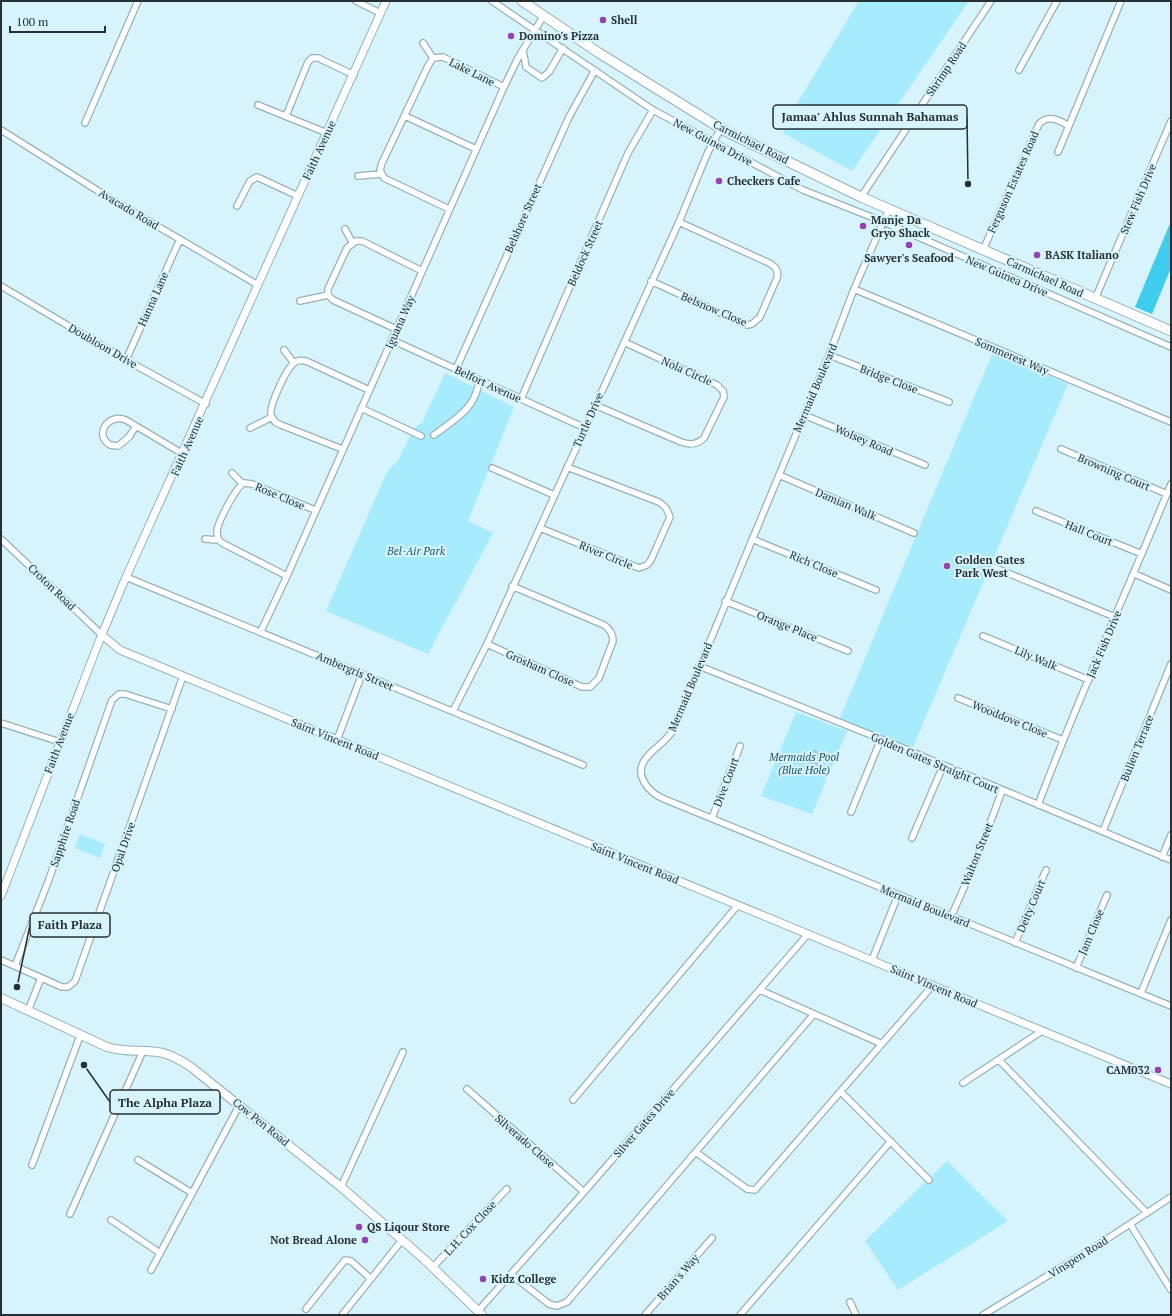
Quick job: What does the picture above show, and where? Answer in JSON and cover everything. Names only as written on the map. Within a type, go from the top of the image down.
[{"type":"main road","name":"Carmichael Road","points":[[522,1],[599,53],[721,128],[861,197],[1171,331]]},
{"type":"main road","name":"Cow Pen Road","points":[[1,998],[80,1036],[112,1049],[163,1053],[178,1059],[240,1104],[341,1187],[433,1267],[480,1313]]},
{"type":"street","points":[[85,123],[138,1]]},
{"type":"street","points":[[356,1],[380,13]]},
{"type":"street","name":"Faith Avenue","points":[[1,896],[60,742],[126,577],[206,404],[386,1]]},
{"type":"street","name":"New Guinea Drive","points":[[492,1],[653,110],[803,190],[884,222],[1171,347]]},
{"type":"street","name":"Shrimp Road","points":[[861,197],[991,1]]},
{"type":"street","points":[[1019,70],[1057,1]]},
{"type":"street","points":[[1058,152],[1121,1]]},
{"type":"street","name":"Iguana Way","points":[[261,631],[287,576],[342,449],[504,87],[523,50],[544,15]]},
{"type":"street","points":[[423,42],[433,58],[382,163],[381,174],[384,178],[449,208]]},
{"type":"street","points":[[523,50],[526,67],[542,78],[549,72],[563,48]]},
{"type":"street","name":"Lake Lane","points":[[433,58],[443,57],[504,87]]},
{"type":"street","points":[[286,116],[311,59],[318,58],[354,75]]},
{"type":"street","name":"Belshore Street","points":[[456,369],[569,117],[595,70]]},
{"type":"street","points":[[258,105],[327,133]]},
{"type":"street","name":"Beldock Street","points":[[521,399],[628,153],[653,110]]},
{"type":"street","points":[[405,116],[476,149]]},
{"type":"street","name":"Ferguson Estates Road","points":[[983,250],[1039,124],[1044,120],[1051,118],[1058,119],[1069,126]]},
{"type":"street","name":"Stew Fish Drive","points":[[1095,299],[1171,121]]},
{"type":"street","name":"Turtle Drive","points":[[453,711],[487,644],[512,586],[540,528],[584,428],[679,222],[713,142],[721,128]]},
{"type":"street","name":"Avacado Road","points":[[1,130],[258,285]]},
{"type":"street","points":[[358,176],[381,174]]},
{"type":"street","points":[[237,206],[250,181],[257,178],[298,196]]},
{"type":"street","name":"Mermaid Boulevard","points":[[889,209],[854,289],[829,355],[673,730],[668,739],[644,760],[641,773],[647,787],[660,797],[1171,1006]]},
{"type":"street","name":"Belsnow Close","points":[[652,281],[747,325],[752,324],[760,317],[777,278],[778,272],[773,265],[679,222]]},
{"type":"street","points":[[345,229],[352,242]]},
{"type":"street","name":"Hanna Lane","points":[[126,360],[180,239]]},
{"type":"street","points":[[396,329],[332,300],[328,296],[328,289],[347,248],[352,242],[362,241],[422,271]]},
{"type":"street","name":"Doubloon Drive","points":[[1,286],[126,360],[206,404]]},
{"type":"street","name":"Sommerest Way","points":[[854,289],[1171,422]]},
{"type":"street","points":[[300,301],[328,296]]},
{"type":"street","name":"Belfort Avenue","points":[[392,340],[584,428]]},
{"type":"street","name":"Nola Circle","points":[[595,405],[681,442],[692,444],[698,443],[704,438],[724,399],[723,391],[717,385],[624,342]]},
{"type":"street","points":[[284,350],[294,362]]},
{"type":"street","name":"Bridge Close","points":[[829,355],[949,402]]},
{"type":"street","points":[[342,449],[281,425],[272,417],[270,411],[271,405],[294,362],[300,360],[306,361],[369,390]]},
{"type":"street","points":[[434,436],[467,410],[474,400],[479,380]]},
{"type":"street","points":[[361,408],[422,436]]},
{"type":"street","name":"Wolsey Road","points":[[804,415],[925,465]]},
{"type":"street","points":[[250,428],[272,417]]},
{"type":"street","points":[[136,426],[129,437],[118,446],[110,445],[102,436],[104,428],[115,418],[124,419],[136,426],[183,454]]},
{"type":"street","name":"Browning Court","points":[[1061,449],[1167,494]]},
{"type":"street","name":"River Circle","points":[[540,528],[636,567],[647,565],[653,557],[670,519],[669,513],[664,505],[567,467]]},
{"type":"street","points":[[492,468],[554,495]]},
{"type":"street","points":[[232,473],[242,484]]},
{"type":"street","name":"Damian Walk","points":[[779,475],[914,534]]},
{"type":"street","name":"Rose Close","points":[[218,540],[218,527],[236,490],[242,484],[250,483],[315,510]]},
{"type":"street","name":"Jack Fish Drive","points":[[1038,805],[1063,740],[1171,484]]},
{"type":"street","name":"Hall Court","points":[[1036,511],[1142,554]]},
{"type":"street","name":"Croton Road","points":[[1,539],[102,635]]},
{"type":"street","points":[[205,539],[218,540],[226,546],[287,576]]},
{"type":"street","name":"Rich Close","points":[[752,539],[876,590]]},
{"type":"street","points":[[993,567],[1115,618]]},
{"type":"street","points":[[1134,574],[1171,590]]},
{"type":"street","name":"Ambergris Street","points":[[126,577],[261,631],[583,765]]},
{"type":"street","name":"Grosham Close","points":[[487,644],[582,687],[590,687],[599,678],[613,641],[609,630],[604,625],[512,586]]},
{"type":"street","name":"Orange Place","points":[[726,601],[848,651]]},
{"type":"street","name":"Saint Vincent Road","points":[[102,635],[120,650],[1171,1084]]},
{"type":"street","name":"Lily Walk","points":[[983,636],[1089,680]]},
{"type":"street","name":"Bullen Terrace","points":[[1103,831],[1171,664]]},
{"type":"street","name":"Golden Gates Straight Court","points":[[699,666],[881,739],[1002,791],[1171,860]]},
{"type":"street","points":[[337,740],[362,674]]},
{"type":"street","name":"Opal Drive","points":[[41,978],[64,987],[71,984],[77,978],[184,676]]},
{"type":"street","name":"Sapphire Road","points":[[15,966],[48,882],[112,700],[119,694],[125,694],[172,709]]},
{"type":"street","name":"Wooddove Close","points":[[958,698],[1063,740]]},
{"type":"street","points":[[1,723],[60,742]]},
{"type":"street","points":[[851,812],[881,739]]},
{"type":"street","name":"Dive Court","points":[[712,818],[740,746]]},
{"type":"street","points":[[912,838],[943,766]]},
{"type":"street","name":"Walton Street","points":[[951,917],[977,858],[1002,791]]},
{"type":"street","points":[[1162,856],[1171,835]]},
{"type":"street","name":"Deity Court","points":[[1016,943],[1046,870]]},
{"type":"street","points":[[872,960],[898,895]]},
{"type":"street","name":"Jam Close","points":[[1076,968],[1107,895]]},
{"type":"street","points":[[573,1100],[738,905]]},
{"type":"street","points":[[1142,993],[1171,920]]},
{"type":"street","name":"Silver Gates Drive","points":[[480,1313],[808,934]]},
{"type":"street","points":[[1,960],[41,978],[28,1011]]},
{"type":"street","points":[[697,1152],[747,1189],[753,1190],[841,1092],[933,985]]},
{"type":"street","points":[[760,990],[882,1044]]},
{"type":"street","points":[[512,1275],[549,1304],[558,1306],[564,1304],[697,1152],[814,1014]]},
{"type":"street","points":[[963,1082],[1042,1031]]},
{"type":"street","points":[[32,1165],[80,1036]]},
{"type":"street","points":[[70,1214],[143,1051]]},
{"type":"street","points":[[341,1187],[403,1052]]},
{"type":"street","points":[[999,1060],[1147,1213]]},
{"type":"street","name":"Silverado Close","points":[[467,1089],[584,1192]]},
{"type":"street","points":[[841,1092],[929,1180]]},
{"type":"street","points":[[151,1270],[240,1104]]},
{"type":"street","points":[[740,1315],[891,1141]]},
{"type":"street","points":[[138,1160],[192,1193]]},
{"type":"street","name":"L.H. Cox Close","points":[[433,1267],[507,1189]]},
{"type":"street","name":"Vinspen Road","points":[[983,1315],[1171,1197]]},
{"type":"street","points":[[111,1220],[160,1253]]},
{"type":"street","points":[[1130,1224],[1171,1290]]},
{"type":"street","name":"Brian's Way","points":[[645,1315],[712,1238]]},
{"type":"street","points":[[342,1315],[402,1240]]},
{"type":"street","points":[[306,1309],[346,1260],[351,1261],[371,1279]]},
{"type":"street","points":[[850,1302],[856,1315]]},
{"type":"green space","points":[[859,1],[969,1],[852,171],[783,133],[796,105]]},
{"type":"green space","name":"Golden Gates Park West","points":[[993,352],[1068,384],[912,749],[840,718]]},
{"type":"green space","name":"Bel-Air Park","points":[[445,373],[514,407],[468,521],[493,533],[428,654],[326,611],[387,472],[398,460],[414,428],[422,423]]},
{"type":"green space","name":"Mermaids Pool (Blue Hole)","points":[[796,712],[847,731],[812,814],[761,796]]},
{"type":"green space","points":[[80,834],[105,844],[100,858],[75,848]]},
{"type":"green space","points":[[947,1161],[1008,1221],[898,1290],[865,1241]]},
{"type":"shaded area","points":[[1171,221],[1171,268],[1152,314],[1135,307]]},
{"type":"shaded area","points":[[814,749],[822,754],[824,759],[820,770],[815,769],[809,763],[809,753]]},
{"type":"place","name":"Shell","points":[[603,20]]},
{"type":"place","name":"Domino's Pizza","points":[[511,36]]},
{"type":"place","name":"Checkers Cafe","points":[[719,181]]},
{"type":"place","name":"Jamaa' Ahlus Sunnah Bahamas","points":[[968,184]]},
{"type":"place","name":"Manje Da Gryo Shack","points":[[863,226]]},
{"type":"place","name":"Sawyer's Seafood","points":[[909,245]]},
{"type":"place","name":"BASK Italiano","points":[[1037,255]]},
{"type":"place","name":"Golden Gates Park West","points":[[947,566]]},
{"type":"place","name":"Faith Plaza","points":[[17,987]]},
{"type":"place","name":"The Alpha Plaza","points":[[84,1065]]},
{"type":"place","name":"CAM032","points":[[1158,1070]]},
{"type":"place","name":"QS Liqour Store","points":[[359,1227]]},
{"type":"place","name":"Not Bread Alone","points":[[365,1240]]},
{"type":"place","name":"Kidz College","points":[[483,1279]]}]
